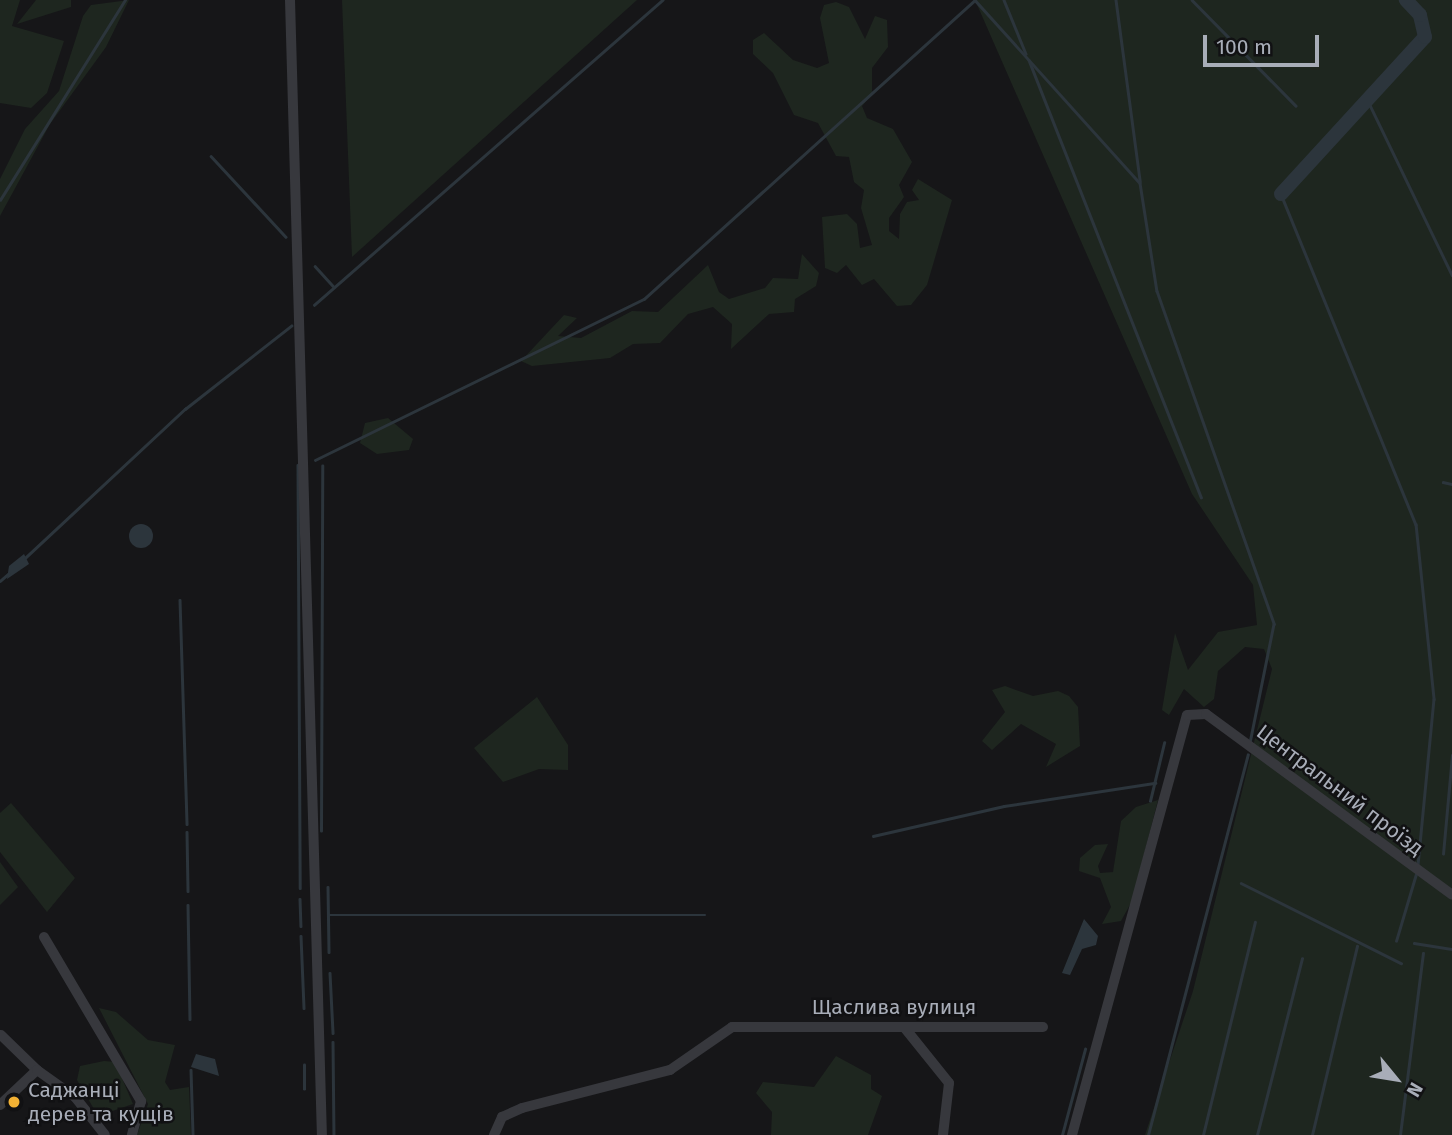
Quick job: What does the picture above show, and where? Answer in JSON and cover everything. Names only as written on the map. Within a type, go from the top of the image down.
[{"type":"street","points":[[290,0],[322,1135]]},
{"type":"street","name":"Центральний проїзд","points":[[1072,1135],[1182,720],[1206,713],[1422,876],[1452,895]]},
{"type":"street","points":[[44,937],[141,1101],[132,1135]]},
{"type":"street","name":"Щаслива вулиця","points":[[494,1135],[502,1117],[522,1108],[670,1070],[732,1027],[746,1024],[1043,1027]]},
{"type":"street","points":[[903,1026],[934,1057],[949,1083],[943,1135]]},
{"type":"street","points":[[1,1035],[37,1070],[75,1097],[101,1134]]},
{"type":"street","points":[[0,1105],[37,1070]]},
{"type":"shaded area","points":[[0,0],[20,0],[12,26],[64,41],[47,93],[31,108],[0,103]]},
{"type":"shaded area","points":[[36,0],[71,0],[71,7],[17,24]]},
{"type":"shaded area","points":[[129,0],[106,47],[50,124],[0,216],[0,179],[25,129],[59,91],[83,16],[91,5]]},
{"type":"shaded area","points":[[342,0],[637,0],[352,257]]},
{"type":"shaded area","points":[[975,0],[1452,0],[1452,1135],[1145,1135],[1193,991],[1272,669],[1264,649],[1245,647],[1218,671],[1214,699],[1204,707],[1184,689],[1169,715],[1162,710],[1175,633],[1188,670],[1218,632],[1257,625],[1253,585],[1192,494]]},
{"type":"shaded area","points":[[836,2],[849,7],[865,39],[875,16],[887,20],[888,47],[872,68],[872,95],[862,106],[867,118],[893,129],[912,162],[899,185],[904,197],[889,218],[889,231],[899,239],[900,214],[907,202],[919,200],[912,190],[918,179],[952,200],[927,285],[911,305],[897,306],[874,279],[862,285],[846,265],[837,273],[825,268],[822,217],[847,214],[857,224],[860,248],[872,245],[861,208],[864,190],[854,182],[849,157],[836,156],[818,123],[794,115],[773,73],[753,54],[753,40],[764,33],[793,60],[817,68],[829,63],[820,18],[824,5]]},
{"type":"shaded area","points":[[802,254],[819,273],[816,286],[795,299],[794,312],[769,314],[731,349],[732,324],[713,307],[688,314],[660,343],[633,344],[610,358],[532,366],[521,361],[564,315],[577,318],[558,336],[581,338],[632,311],[658,312],[708,265],[719,292],[729,299],[765,288],[773,278],[798,279]]},
{"type":"shaded area","points":[[388,418],[413,439],[409,450],[377,454],[360,443],[365,423]]},
{"type":"shaded area","points":[[141,524],[149,528],[153,536],[149,544],[141,548],[133,544],[129,536],[133,528]]},
{"type":"shaded area","points":[[24,554],[29,564],[7,579],[9,566]]},
{"type":"shaded area","points":[[1005,686],[1033,696],[1058,691],[1069,696],[1078,707],[1080,746],[1046,767],[1056,744],[1021,724],[992,750],[982,741],[1005,712],[992,690]]},
{"type":"shaded area","points":[[537,697],[568,745],[568,770],[539,769],[503,782],[474,748]]},
{"type":"shaded area","points":[[1158,800],[1132,901],[1121,921],[1102,924],[1111,907],[1100,878],[1079,871],[1080,858],[1095,845],[1108,844],[1098,866],[1100,873],[1113,872],[1121,821],[1136,807]]},
{"type":"shaded area","points":[[11,803],[75,878],[47,912],[0,852],[0,813]]},
{"type":"shaded area","points":[[0,862],[18,887],[0,905]]},
{"type":"shaded area","points":[[1084,919],[1098,936],[1096,945],[1082,949],[1070,975],[1062,973]]},
{"type":"shaded area","points":[[99,1008],[116,1012],[148,1040],[175,1045],[165,1082],[170,1090],[189,1087],[191,1135],[137,1135],[148,1104]]},
{"type":"shaded area","points":[[196,1054],[215,1059],[219,1076],[191,1067]]},
{"type":"shaded area","points":[[836,1056],[871,1075],[871,1089],[882,1096],[868,1135],[771,1135],[772,1112],[756,1093],[763,1082],[814,1087]]},
{"type":"shaded area","points":[[104,1061],[115,1062],[133,1104],[98,1116],[77,1080],[80,1066]]},
{"type":"waterway","points":[[0,200],[125,0]]},
{"type":"waterway","points":[[314,305],[663,0]]},
{"type":"waterway","points":[[315,460],[644,299],[975,0],[1140,183],[1157,291],[1274,624],[1250,743]]},
{"type":"waterway","points":[[1004,0],[1026,54]]},
{"type":"waterway","points":[[1116,0],[1140,181]]},
{"type":"waterway","points":[[1192,0],[1296,106]]},
{"type":"waterway","points":[[1281,194],[1425,37],[1420,15],[1406,0]]},
{"type":"waterway","points":[[1029,60],[1201,497]]},
{"type":"waterway","points":[[1369,103],[1452,275]]},
{"type":"waterway","points":[[211,156],[286,237]]},
{"type":"waterway","points":[[1281,194],[1416,524],[1434,699],[1418,864]]},
{"type":"waterway","points":[[315,266],[333,286]]},
{"type":"waterway","points":[[25,558],[185,409],[291,326]]},
{"type":"waterway","points":[[298,465],[300,888]]},
{"type":"waterway","points":[[321,831],[322,466]]},
{"type":"waterway","points":[[1443,482],[1452,484]]},
{"type":"waterway","points":[[0,581],[8,574]]},
{"type":"waterway","points":[[180,600],[187,824]]},
{"type":"waterway","points":[[1150,801],[1164,743]]},
{"type":"waterway","points":[[1148,1135],[1248,755]]},
{"type":"waterway","points":[[1443,854],[1452,755]]},
{"type":"waterway","points":[[873,836],[1004,806],[1155,783]]},
{"type":"waterway","points":[[187,832],[188,891]]},
{"type":"waterway","points":[[1396,941],[1416,874]]},
{"type":"waterway","points":[[1241,883],[1401,963]]},
{"type":"waterway","points":[[328,887],[329,952]]},
{"type":"waterway","points":[[300,899],[301,926]]},
{"type":"waterway","points":[[188,905],[190,1019]]},
{"type":"waterway","points":[[328,915],[705,915]]},
{"type":"waterway","points":[[1203,1135],[1255,922]]},
{"type":"waterway","points":[[301,936],[304,1008]]},
{"type":"waterway","points":[[1414,943],[1452,949]]},
{"type":"waterway","points":[[1312,1135],[1357,946]]},
{"type":"waterway","points":[[1400,1135],[1423,953]]},
{"type":"waterway","points":[[1257,1135],[1302,959]]},
{"type":"waterway","points":[[330,973],[333,1033]]},
{"type":"waterway","points":[[333,1042],[334,1135]]},
{"type":"waterway","points":[[1062,1135],[1085,1049]]},
{"type":"waterway","points":[[304,1065],[304,1089]]},
{"type":"waterway","points":[[191,1070],[193,1135]]},
{"type":"place","name":"Саджанці дерев та кущів","points":[[14,1102]]}]
